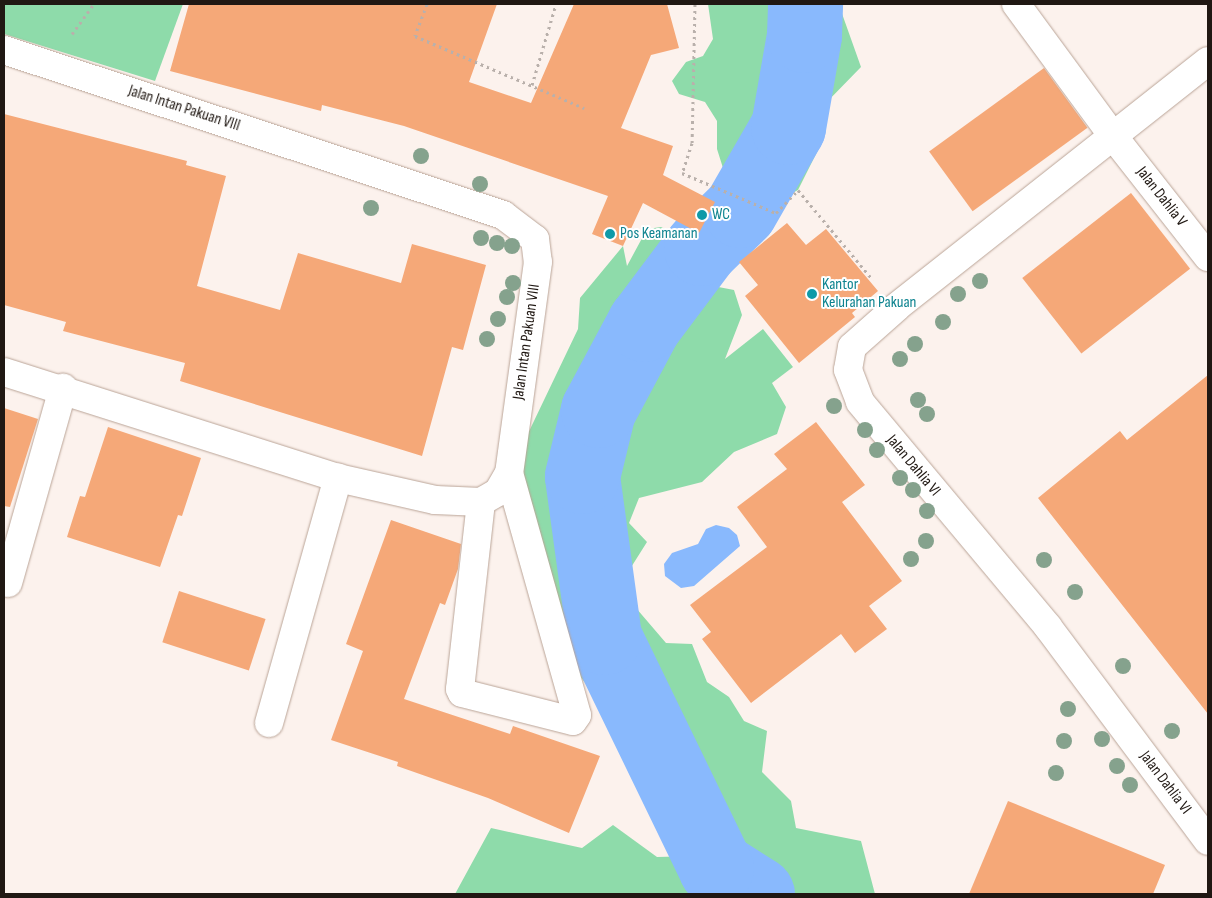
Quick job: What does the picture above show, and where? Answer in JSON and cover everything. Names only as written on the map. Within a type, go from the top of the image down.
[{"type":"street","name":"Jalan Dahlia V","points":[[1016,4],[1113,136],[1208,257]]},
{"type":"street","name":"Jalan Intan Pakuan VIII","points":[[4,50],[503,214],[535,239],[538,262],[509,473],[498,492],[481,502]]},
{"type":"street","name":"Jalan Dahlia VI","points":[[1208,61],[897,307],[852,347],[848,370],[860,402],[1053,634],[1208,841]]},
{"type":"street","points":[[4,372],[63,388],[338,478],[435,500],[481,502],[460,689],[462,693],[573,721],[577,715],[509,473]]},
{"type":"street","points":[[8,583],[63,388]]},
{"type":"street","points":[[269,724],[338,478]]},
{"type":"path","points":[[427,4],[415,36],[584,108]]},
{"type":"path","points":[[532,85],[556,4]]},
{"type":"path","points":[[695,4],[692,143],[682,173],[776,213],[798,190],[897,307]]},
{"type":"green space","points":[[4,4],[183,4],[155,81],[4,34]]},
{"type":"green space","points":[[708,4],[843,4],[840,8],[861,67],[823,106],[821,144],[798,190],[772,204],[739,194],[728,184],[717,149],[717,121],[705,102],[679,94],[672,81],[686,62],[703,56],[713,39]]},
{"type":"green space","points":[[661,227],[701,248],[698,276],[708,285],[734,290],[742,315],[725,359],[763,329],[793,367],[772,383],[786,407],[777,434],[734,452],[702,482],[639,498],[629,523],[647,542],[623,580],[624,594],[666,643],[692,644],[707,682],[729,697],[744,721],[767,731],[762,772],[791,801],[796,828],[861,841],[875,894],[455,894],[491,828],[582,848],[613,825],[657,857],[695,856],[674,816],[666,773],[612,735],[586,684],[557,646],[517,550],[522,446],[578,329],[580,298],[623,246],[627,266],[647,229]]},
{"type":"water","points":[[716,525],[729,528],[737,535],[740,546],[694,586],[681,588],[665,576],[664,564],[672,553],[698,544],[706,529]]},
{"type":"building","points":[[189,4],[497,4],[469,82],[531,103],[574,4],[667,4],[679,48],[651,55],[621,128],[673,146],[663,175],[715,202],[699,233],[643,203],[623,246],[592,234],[608,196],[404,126],[322,105],[321,111],[170,71]]},
{"type":"building","points":[[1044,68],[1087,128],[973,211],[929,151]]},
{"type":"building","points":[[4,114],[187,161],[186,165],[226,176],[197,286],[280,310],[298,253],[401,283],[412,244],[486,265],[463,350],[452,347],[422,456],[180,381],[185,363],[63,331],[66,322],[4,305]]},
{"type":"building","points":[[1131,193],[1190,269],[1081,354],[1022,278]]},
{"type":"building","name":"Kantor Kelurahan Pakuan","points":[[787,223],[806,245],[826,229],[878,291],[852,313],[855,317],[799,363],[745,296],[758,285],[739,262]]},
{"type":"building","points":[[1208,375],[1208,714],[1038,498],[1120,431],[1127,440]]},
{"type":"building","points":[[4,408],[38,419],[10,507],[4,506]]},
{"type":"building","points":[[816,422],[865,485],[842,502],[902,581],[869,606],[887,629],[855,653],[841,634],[751,703],[702,639],[711,632],[690,605],[767,547],[737,507],[787,469],[774,454]]},
{"type":"building","points":[[108,427],[201,458],[182,516],[178,515],[160,567],[67,537],[80,496],[85,497]]},
{"type":"building","points":[[391,520],[461,544],[458,569],[445,605],[440,603],[404,699],[510,734],[513,726],[600,756],[569,833],[488,798],[397,766],[398,762],[331,740],[363,651],[346,644]]},
{"type":"building","points":[[179,591],[266,619],[249,670],[162,642]]},
{"type":"building","points":[[1008,801],[1165,865],[1153,894],[969,894]]},
{"type":"waterway","points":[[757,894],[716,868],[604,637],[582,476],[598,410],[644,324],[701,248],[740,210],[788,127],[804,35],[805,4]]},
{"type":"place","name":"WC","points":[[702,215]]},
{"type":"place","name":"Pos Keamanan","points":[[610,234]]},
{"type":"place","name":"Kantor Kelurahan Pakuan","points":[[812,294]]}]
